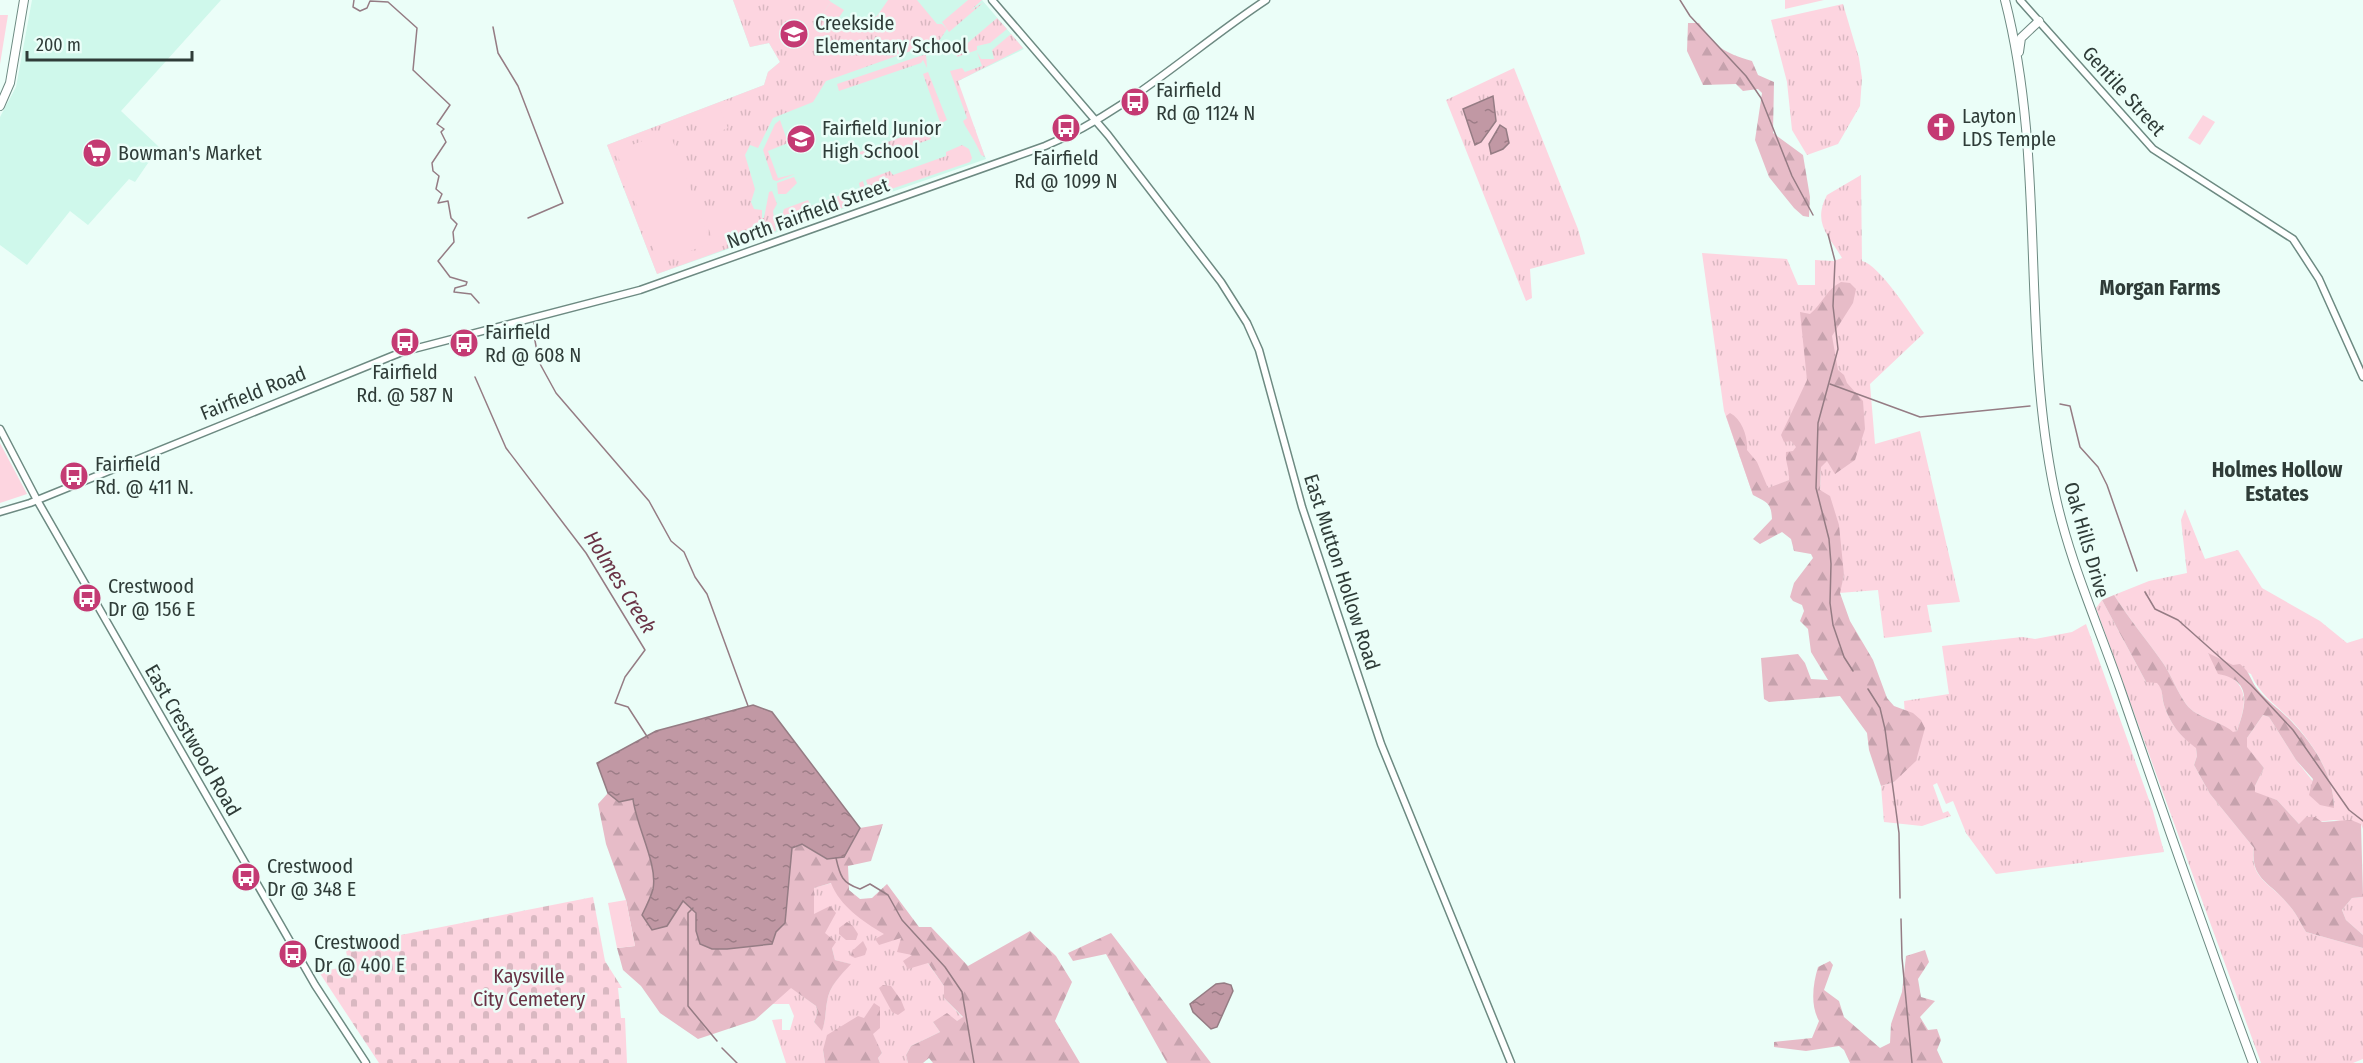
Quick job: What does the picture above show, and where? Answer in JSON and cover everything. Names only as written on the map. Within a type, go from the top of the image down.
[{"type":"main road","points":[[0,106],[10,83],[24,0]]},
{"type":"main road","name":"Oak Hills Drive","points":[[2005,0],[2020,89],[2030,201],[2038,385],[2054,490],[2088,602],[2253,1063]]},
{"type":"main road","points":[[2020,89],[2019,41],[2039,21]]},
{"type":"street","name":"East Mutton Hollow Road","points":[[992,0],[1096,120],[1221,282],[1249,327],[1262,360],[1302,507],[1381,744],[1511,1063]]},
{"type":"street","name":"North Fairfield Street","points":[[524,320],[600,302],[691,272],[1045,146],[1096,120],[1266,0]]},
{"type":"street","name":"Gentile Street","points":[[2020,0],[2152,149],[2284,231],[2303,252],[2327,296],[2363,378]]},
{"type":"street","name":"Fairfield Road","points":[[0,512],[37,500],[402,352],[524,320]]},
{"type":"street","name":"East Crestwood Road","points":[[0,429],[37,500],[303,966],[366,1063]]},
{"type":"shaded area","points":[[32,0],[221,0],[121,111],[159,147],[135,182],[129,179],[88,225],[70,211],[27,265],[0,245],[0,117],[16,87]]},
{"type":"shaded area","name":"Fairfield Junior High School","points":[[733,0],[982,0],[1024,49],[956,82],[986,159],[657,274],[607,145],[764,85],[768,72],[780,62],[769,43],[750,47]]},
{"type":"green space","points":[[733,0],[829,0],[831,2],[822,14],[842,28],[877,16],[888,0],[917,0],[937,24],[942,24],[947,29],[939,41],[826,81],[813,102],[773,118],[758,148],[750,145],[745,155],[755,189],[751,202],[754,209],[762,210],[762,218],[764,218],[769,192],[772,191],[777,204],[773,211],[776,231],[657,274],[607,145],[764,85],[768,72],[780,62],[769,43],[750,47]]},
{"type":"green space","points":[[968,0],[982,0],[970,11],[984,2],[949,32],[942,22]]},
{"type":"green space","points":[[1785,0],[1824,0],[1785,9]]},
{"type":"green space","points":[[831,2],[844,10],[835,23],[822,14]]},
{"type":"green space","points":[[1843,4],[1859,58],[1862,78],[1860,106],[1838,144],[1807,155],[1792,130],[1787,82],[1771,20]]},
{"type":"green space","points":[[0,15],[8,15],[0,64]]},
{"type":"green space","points":[[997,18],[1007,29],[990,43],[977,46],[977,50],[957,57],[956,53]]},
{"type":"green space","points":[[1688,23],[1699,23],[1721,48],[1752,61],[1758,75],[1774,82],[1773,133],[1803,155],[1810,197],[1809,217],[1803,216],[1794,208],[1769,177],[1755,140],[1762,93],[1758,89],[1743,91],[1736,84],[1703,85],[1687,51]]},
{"type":"green space","points":[[1011,34],[1023,48],[958,81],[985,157],[981,155],[963,121],[967,118],[950,71],[962,68],[965,72],[982,66],[977,52],[981,59],[994,59],[992,50]]},
{"type":"green space","points":[[926,54],[927,68],[923,60],[921,63],[839,91],[837,84]]},
{"type":"green space","points":[[1514,68],[1578,229],[1585,254],[1530,269],[1532,298],[1526,301],[1446,100]]},
{"type":"green space","points":[[928,72],[947,120],[935,127],[932,126],[940,122],[923,74]]},
{"type":"green space","points":[[718,104],[728,128],[704,138],[696,118],[698,113]]},
{"type":"green space","points":[[2203,115],[2215,122],[2200,145],[2188,138]]},
{"type":"green space","points":[[780,120],[788,143],[768,151],[778,178],[795,174],[777,181],[773,180],[763,150],[775,124]]},
{"type":"green space","points":[[929,127],[931,139],[875,159],[857,153]]},
{"type":"green space","points":[[669,131],[711,243],[659,263],[616,151]]},
{"type":"green space","points":[[962,145],[969,149],[972,158],[970,162],[871,196],[866,180],[890,171],[893,175],[946,156],[946,152]]},
{"type":"green space","points":[[1861,175],[1862,261],[1886,281],[1924,333],[1870,384],[1875,444],[1920,431],[1960,602],[1927,605],[1932,632],[1884,638],[1878,590],[1839,593],[1844,575],[1820,491],[1821,467],[1753,495],[1724,411],[1702,253],[1787,259],[1798,285],[1815,285],[1815,260],[1834,261],[1842,258],[1822,222],[1821,214],[1827,195]]},
{"type":"green space","points":[[794,177],[797,183],[786,194],[778,194],[777,183]]},
{"type":"green space","points":[[863,181],[868,199],[788,227],[782,215],[784,209],[808,200],[811,206],[860,188],[859,183]]},
{"type":"green space","points":[[733,200],[741,224],[737,231],[712,239],[703,210]]},
{"type":"green space","points":[[1841,282],[1850,283],[1856,289],[1853,303],[1832,336],[1838,370],[1863,401],[1865,429],[1855,460],[1835,474],[1827,461],[1821,467],[1820,490],[1830,496],[1839,525],[1844,575],[1840,593],[1850,621],[1873,660],[1887,698],[1894,706],[1913,713],[1921,720],[1925,728],[1916,761],[1894,782],[1881,786],[1869,750],[1867,733],[1840,696],[1769,702],[1764,699],[1761,658],[1798,654],[1805,663],[1811,679],[1828,680],[1811,652],[1808,629],[1800,621],[1804,611],[1802,605],[1790,597],[1794,583],[1813,558],[1811,554],[1794,551],[1791,539],[1782,532],[1760,544],[1753,539],[1772,519],[1771,509],[1753,495],[1726,416],[1730,413],[1741,424],[1747,450],[1757,462],[1768,488],[1789,480],[1786,452],[1793,451],[1796,447],[1791,441],[1784,442],[1781,435],[1807,380],[1800,312],[1810,314]]},
{"type":"green space","points":[[0,443],[27,494],[0,503]]},
{"type":"green space","points":[[2185,509],[2205,559],[2238,550],[2262,588],[2320,621],[2347,643],[2363,638],[2363,829],[2361,824],[2334,820],[2299,824],[2277,800],[2255,793],[2255,786],[2264,768],[2246,747],[2247,738],[2263,715],[2269,717],[2296,760],[2334,808],[2331,784],[2315,751],[2293,722],[2264,694],[2251,674],[2208,654],[2235,680],[2243,694],[2242,715],[2237,731],[2233,733],[2222,725],[2196,713],[2186,704],[2163,663],[2114,595],[2149,581],[2187,573],[2181,520]]},
{"type":"green space","points":[[2114,595],[2163,663],[2186,704],[2196,713],[2233,732],[2237,731],[2243,712],[2242,688],[2229,677],[2218,674],[2208,653],[2233,665],[2240,664],[2258,690],[2288,718],[2308,741],[2327,773],[2334,808],[2320,805],[2309,795],[2313,779],[2296,760],[2269,717],[2263,715],[2247,738],[2247,747],[2264,768],[2255,786],[2255,792],[2277,800],[2299,824],[2306,817],[2315,817],[2322,822],[2351,820],[2361,824],[2363,897],[2352,898],[2342,910],[2346,920],[2363,935],[2363,948],[2306,932],[2290,906],[2258,873],[2255,867],[2254,848],[2210,794],[2194,765],[2197,756],[2196,748],[2180,734],[2173,724],[2166,712],[2162,691],[2157,683],[2146,682],[2102,600]]},
{"type":"green space","points":[[2102,600],[2146,682],[2158,682],[2166,712],[2173,724],[2180,734],[2196,747],[2197,756],[2194,765],[2210,794],[2254,848],[2253,858],[2258,874],[2290,906],[2306,932],[2363,948],[2363,1059],[2353,1063],[2261,1063],[2096,608]]},
{"type":"green space","points":[[2086,624],[2153,811],[2164,852],[1996,874],[1966,833],[1953,801],[1946,804],[1937,783],[1933,785],[1943,813],[1948,811],[1951,816],[1922,826],[1884,822],[1881,786],[1894,782],[1908,766],[1904,701],[1949,694],[1942,646],[2022,637],[2035,639],[2072,632]]},
{"type":"green space","points":[[608,793],[619,802],[633,799],[650,856],[654,878],[653,888],[642,915],[667,926],[683,901],[696,913],[696,931],[712,949],[772,944],[776,932],[785,923],[792,848],[802,844],[826,859],[844,857],[860,828],[883,824],[871,861],[848,866],[849,890],[860,899],[872,898],[887,884],[919,927],[931,927],[968,966],[1030,931],[1056,956],[1072,982],[1055,1021],[1080,1063],[933,1063],[929,1058],[923,1063],[908,1063],[906,1055],[911,1046],[940,1032],[933,1022],[947,1013],[957,1021],[963,1017],[944,998],[944,986],[928,963],[908,969],[903,961],[912,955],[897,952],[901,938],[879,945],[875,939],[884,934],[846,906],[831,883],[814,888],[814,914],[830,906],[836,913],[825,933],[836,942],[832,948],[835,960],[851,964],[830,991],[822,1031],[814,1022],[818,1012],[816,1006],[791,988],[755,1020],[698,1039],[660,1013],[641,986],[623,970],[617,948],[635,946],[626,900],[606,844],[598,804]]},
{"type":"green space","points":[[832,883],[854,910],[870,924],[889,935],[901,938],[913,955],[927,962],[944,986],[944,998],[963,1018],[957,1021],[933,1022],[940,1032],[911,1046],[906,1055],[908,1063],[880,1063],[878,1058],[882,1053],[864,1018],[823,1050],[825,1063],[786,1063],[772,1020],[782,1019],[782,1030],[790,1030],[794,1016],[789,1004],[768,1004],[797,982],[792,988],[816,1006],[818,1012],[814,1022],[822,1030],[830,991],[850,964],[835,960],[832,948],[814,915],[813,888]]},
{"type":"green space","name":"Kaysville City Cemetery","points":[[593,897],[605,961],[622,988],[618,988],[621,1018],[625,1018],[627,1063],[379,1063],[319,972],[349,966],[345,946]]},
{"type":"green space","points":[[2363,897],[2363,935],[2346,920],[2342,910],[2352,898]]},
{"type":"green space","points":[[626,900],[635,946],[617,948],[608,903]]},
{"type":"green space","points":[[847,922],[858,934],[856,940],[846,940],[839,934],[839,928]]},
{"type":"green space","points":[[1111,933],[1211,1063],[1167,1063],[1106,954],[1073,961],[1068,953]]},
{"type":"green space","points":[[863,941],[867,949],[865,955],[855,958],[851,956],[852,951]]},
{"type":"green space","points":[[1925,950],[1929,962],[1918,979],[1921,997],[1935,1001],[1920,1017],[1928,1030],[1937,1029],[1941,1040],[1937,1050],[1943,1063],[1850,1063],[1844,1050],[1839,1046],[1806,1051],[1774,1047],[1774,1042],[1812,1038],[1819,1021],[1813,1001],[1816,974],[1818,967],[1830,961],[1833,965],[1824,990],[1839,1001],[1844,1017],[1880,1048],[1890,1043],[1891,1024],[1902,992],[1906,956]]},
{"type":"green space","points":[[883,985],[891,986],[901,1000],[905,1010],[898,1015],[892,1012],[879,988]]},
{"type":"green space","points":[[874,1003],[880,1007],[880,1028],[873,1034],[882,1053],[878,1058],[880,1063],[825,1063],[823,1050],[827,1035],[858,1016],[864,1018]]},
{"type":"water","points":[[1493,96],[1496,121],[1481,142],[1475,145],[1463,109]]},
{"type":"water","points":[[1500,125],[1506,129],[1509,143],[1503,149],[1491,154],[1489,144]]},
{"type":"water","points":[[753,705],[772,712],[860,828],[844,857],[827,859],[802,844],[792,848],[785,923],[776,932],[772,944],[712,949],[700,944],[696,931],[696,913],[683,901],[667,926],[652,930],[642,915],[653,889],[654,879],[633,799],[619,802],[608,793],[597,763],[656,731]]},
{"type":"water","points":[[1216,984],[1231,985],[1233,991],[1217,1027],[1211,1029],[1193,1012],[1190,1004]]},
{"type":"waterway","name":"Holmes Creek","points":[[354,0],[353,7],[360,11],[367,8],[370,1],[388,2],[417,28],[413,70],[450,105],[437,124],[444,129],[441,132],[446,142],[432,163],[433,171],[439,176],[436,189],[442,194],[438,203],[448,201],[451,218],[457,224],[453,232],[454,242],[438,261],[450,277],[467,282],[466,285],[455,288],[454,292],[471,294],[479,303]]},
{"type":"waterway","points":[[1680,0],[1690,16],[1746,76],[1761,98],[1792,176],[1813,215]]},
{"type":"waterway","points":[[493,27],[498,53],[518,86],[563,203],[528,218]]},
{"type":"waterway","points":[[1828,234],[1835,261],[1833,306],[1838,349],[1818,423],[1816,488],[1829,539],[1830,603],[1833,625],[1844,657],[1853,671]]},
{"type":"waterway","points":[[533,330],[539,362],[556,393],[649,501],[671,541],[684,552],[695,577],[707,594],[748,706]]},
{"type":"waterway","name":"Holmes Creek","points":[[475,377],[506,448],[586,553],[645,650],[625,677],[615,703],[628,707],[648,738]]},
{"type":"waterway","points":[[1830,384],[1920,417],[2030,406]]},
{"type":"waterway","points":[[2060,404],[2070,406],[2080,447],[2098,467],[2107,485],[2137,571]]},
{"type":"waterway","points":[[2145,592],[2155,609],[2178,620],[2251,685],[2293,730],[2349,810],[2363,821]]},
{"type":"waterway","points":[[1868,689],[1880,708],[1885,729],[1899,833],[1900,898]]},
{"type":"waterway","name":"Holmes Creek","points":[[836,858],[841,874],[849,884],[860,889],[870,884],[888,895],[902,920],[945,967],[962,992],[974,1063]]},
{"type":"waterway","points":[[693,908],[688,913],[688,1006],[717,1041]]},
{"type":"waterway","points":[[1901,919],[1902,958],[1912,1063]]},
{"type":"waterway","points":[[722,1048],[737,1063]]},
{"type":"place","name":"Creekside Elementary School","points":[[794,34]]},
{"type":"place","name":"Fairfield Rd @ 1124 N","points":[[1135,102]]},
{"type":"place","name":"Layton LDS Temple","points":[[1941,127]]},
{"type":"place","name":"Fairfield Rd @ 1099 N","points":[[1066,128]]},
{"type":"place","name":"Fairfield Junior High School","points":[[801,139]]},
{"type":"place","name":"Bowman's Market","points":[[97,153]]},
{"type":"place","name":"Fairfield Rd. @ 587 N","points":[[405,342]]},
{"type":"place","name":"Fairfield Rd @ 608 N","points":[[464,343]]},
{"type":"place","name":"Fairfield Rd. @ 411 N.","points":[[74,476]]},
{"type":"place","name":"Crestwood Dr @ 156 E","points":[[87,598]]},
{"type":"place","name":"Crestwood Dr @ 348 E","points":[[246,877]]},
{"type":"place","name":"Crestwood Dr @ 400 E","points":[[293,954]]},
{"type":"district","name":"Morgan Farms","points":[[2160,288]]},
{"type":"district","name":"Holmes Hollow Estates","points":[[2277,482]]}]
